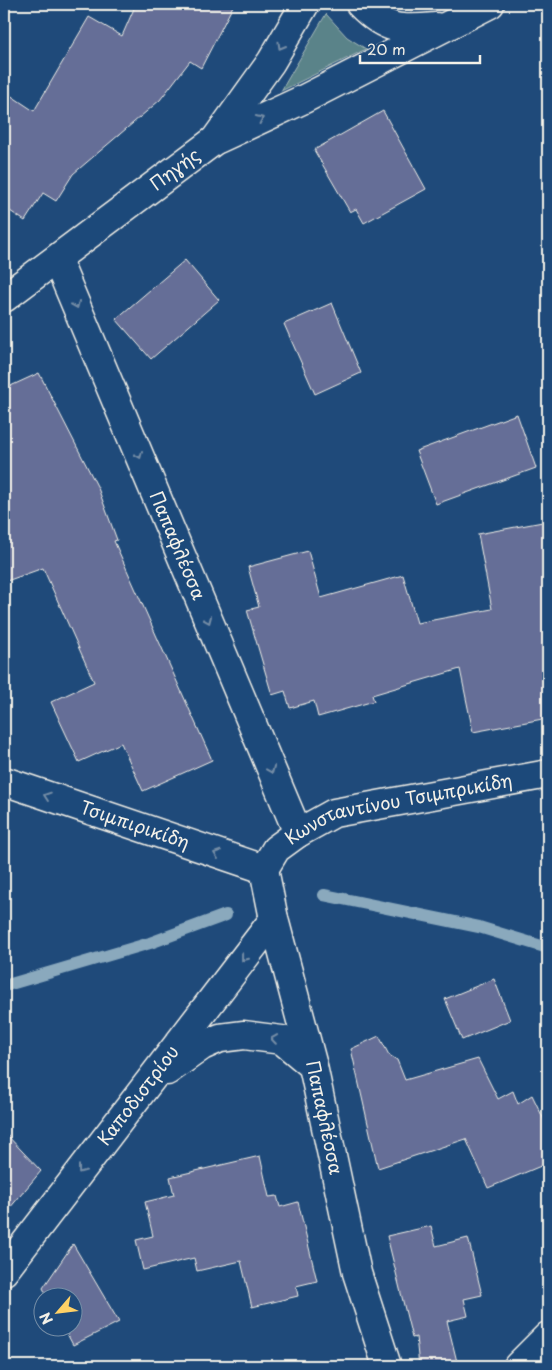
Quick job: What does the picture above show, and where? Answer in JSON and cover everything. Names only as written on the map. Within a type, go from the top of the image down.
[{"type":"street","name":"Πηγής","points":[[6,292],[57,260],[216,140],[271,62],[305,4]]},
{"type":"street","points":[[360,4],[376,20],[404,30],[445,26]]},
{"type":"street","points":[[216,140],[304,98],[490,4]]},
{"type":"street","name":"Παπαφλέσσα","points":[[57,260],[298,833]]},
{"type":"street","name":"Κωνσταντίνου Τσιμπρικίδη","points":[[264,869],[276,849],[298,833],[334,813],[548,774]]},
{"type":"street","name":"Τσιμπιρικίδη","points":[[4,781],[264,869]]},
{"type":"street","name":"Παπαφλέσσα","points":[[264,869],[274,919],[313,1066],[356,1273],[387,1366]]},
{"type":"street","name":"Καποδιστρίου","points":[[4,1271],[274,919]]},
{"type":"street","points":[[145,1087],[202,1046],[220,1038],[244,1035],[282,1040],[313,1066]]},
{"type":"street","points":[[518,1366],[548,1336]]},
{"type":"green space","points":[[326,14],[347,37],[366,49],[281,91]]},
{"type":"building","points":[[136,4],[234,4],[201,68],[190,61],[160,100],[73,174],[56,201],[43,193],[25,221],[4,207],[4,91],[34,111],[89,17],[122,36]]},
{"type":"building","points":[[383,111],[426,189],[364,223],[356,209],[350,212],[314,150]]},
{"type":"building","points":[[185,260],[219,300],[151,359],[116,319]]},
{"type":"building","points":[[332,303],[361,373],[315,394],[284,324]]},
{"type":"building","points":[[39,373],[98,488],[117,540],[114,541],[212,760],[143,791],[121,743],[79,762],[51,702],[94,682],[43,568],[4,582],[4,389]]},
{"type":"building","points":[[517,414],[536,468],[436,504],[416,451]]},
{"type":"building","points":[[548,521],[548,718],[473,732],[460,669],[372,695],[374,701],[318,717],[314,701],[290,708],[285,691],[272,695],[247,610],[259,607],[248,567],[308,551],[321,598],[403,575],[417,623],[492,609],[478,534]]},
{"type":"building","points":[[494,979],[510,1020],[462,1040],[445,999]]},
{"type":"building","points":[[379,1036],[389,1055],[397,1060],[405,1080],[478,1059],[498,1099],[513,1091],[518,1104],[532,1095],[548,1128],[548,1163],[488,1188],[466,1139],[378,1168],[351,1049]]},
{"type":"building","points":[[4,1132],[41,1171],[4,1215]]},
{"type":"building","points":[[260,1156],[269,1197],[277,1196],[280,1207],[298,1202],[317,1281],[296,1286],[298,1296],[252,1307],[241,1261],[197,1271],[194,1258],[143,1270],[136,1240],[153,1236],[145,1202],[174,1195],[170,1177]]},
{"type":"building","points":[[431,1226],[436,1246],[468,1238],[482,1295],[464,1299],[468,1316],[447,1321],[458,1366],[419,1366],[416,1337],[412,1338],[387,1236]]},
{"type":"building","points":[[73,1244],[119,1322],[73,1345],[69,1338],[82,1338],[82,1288],[43,1288]]},
{"type":"waterway","points":[[324,895],[479,927],[548,948]]},
{"type":"waterway","points":[[4,986],[150,943],[226,915]]}]
